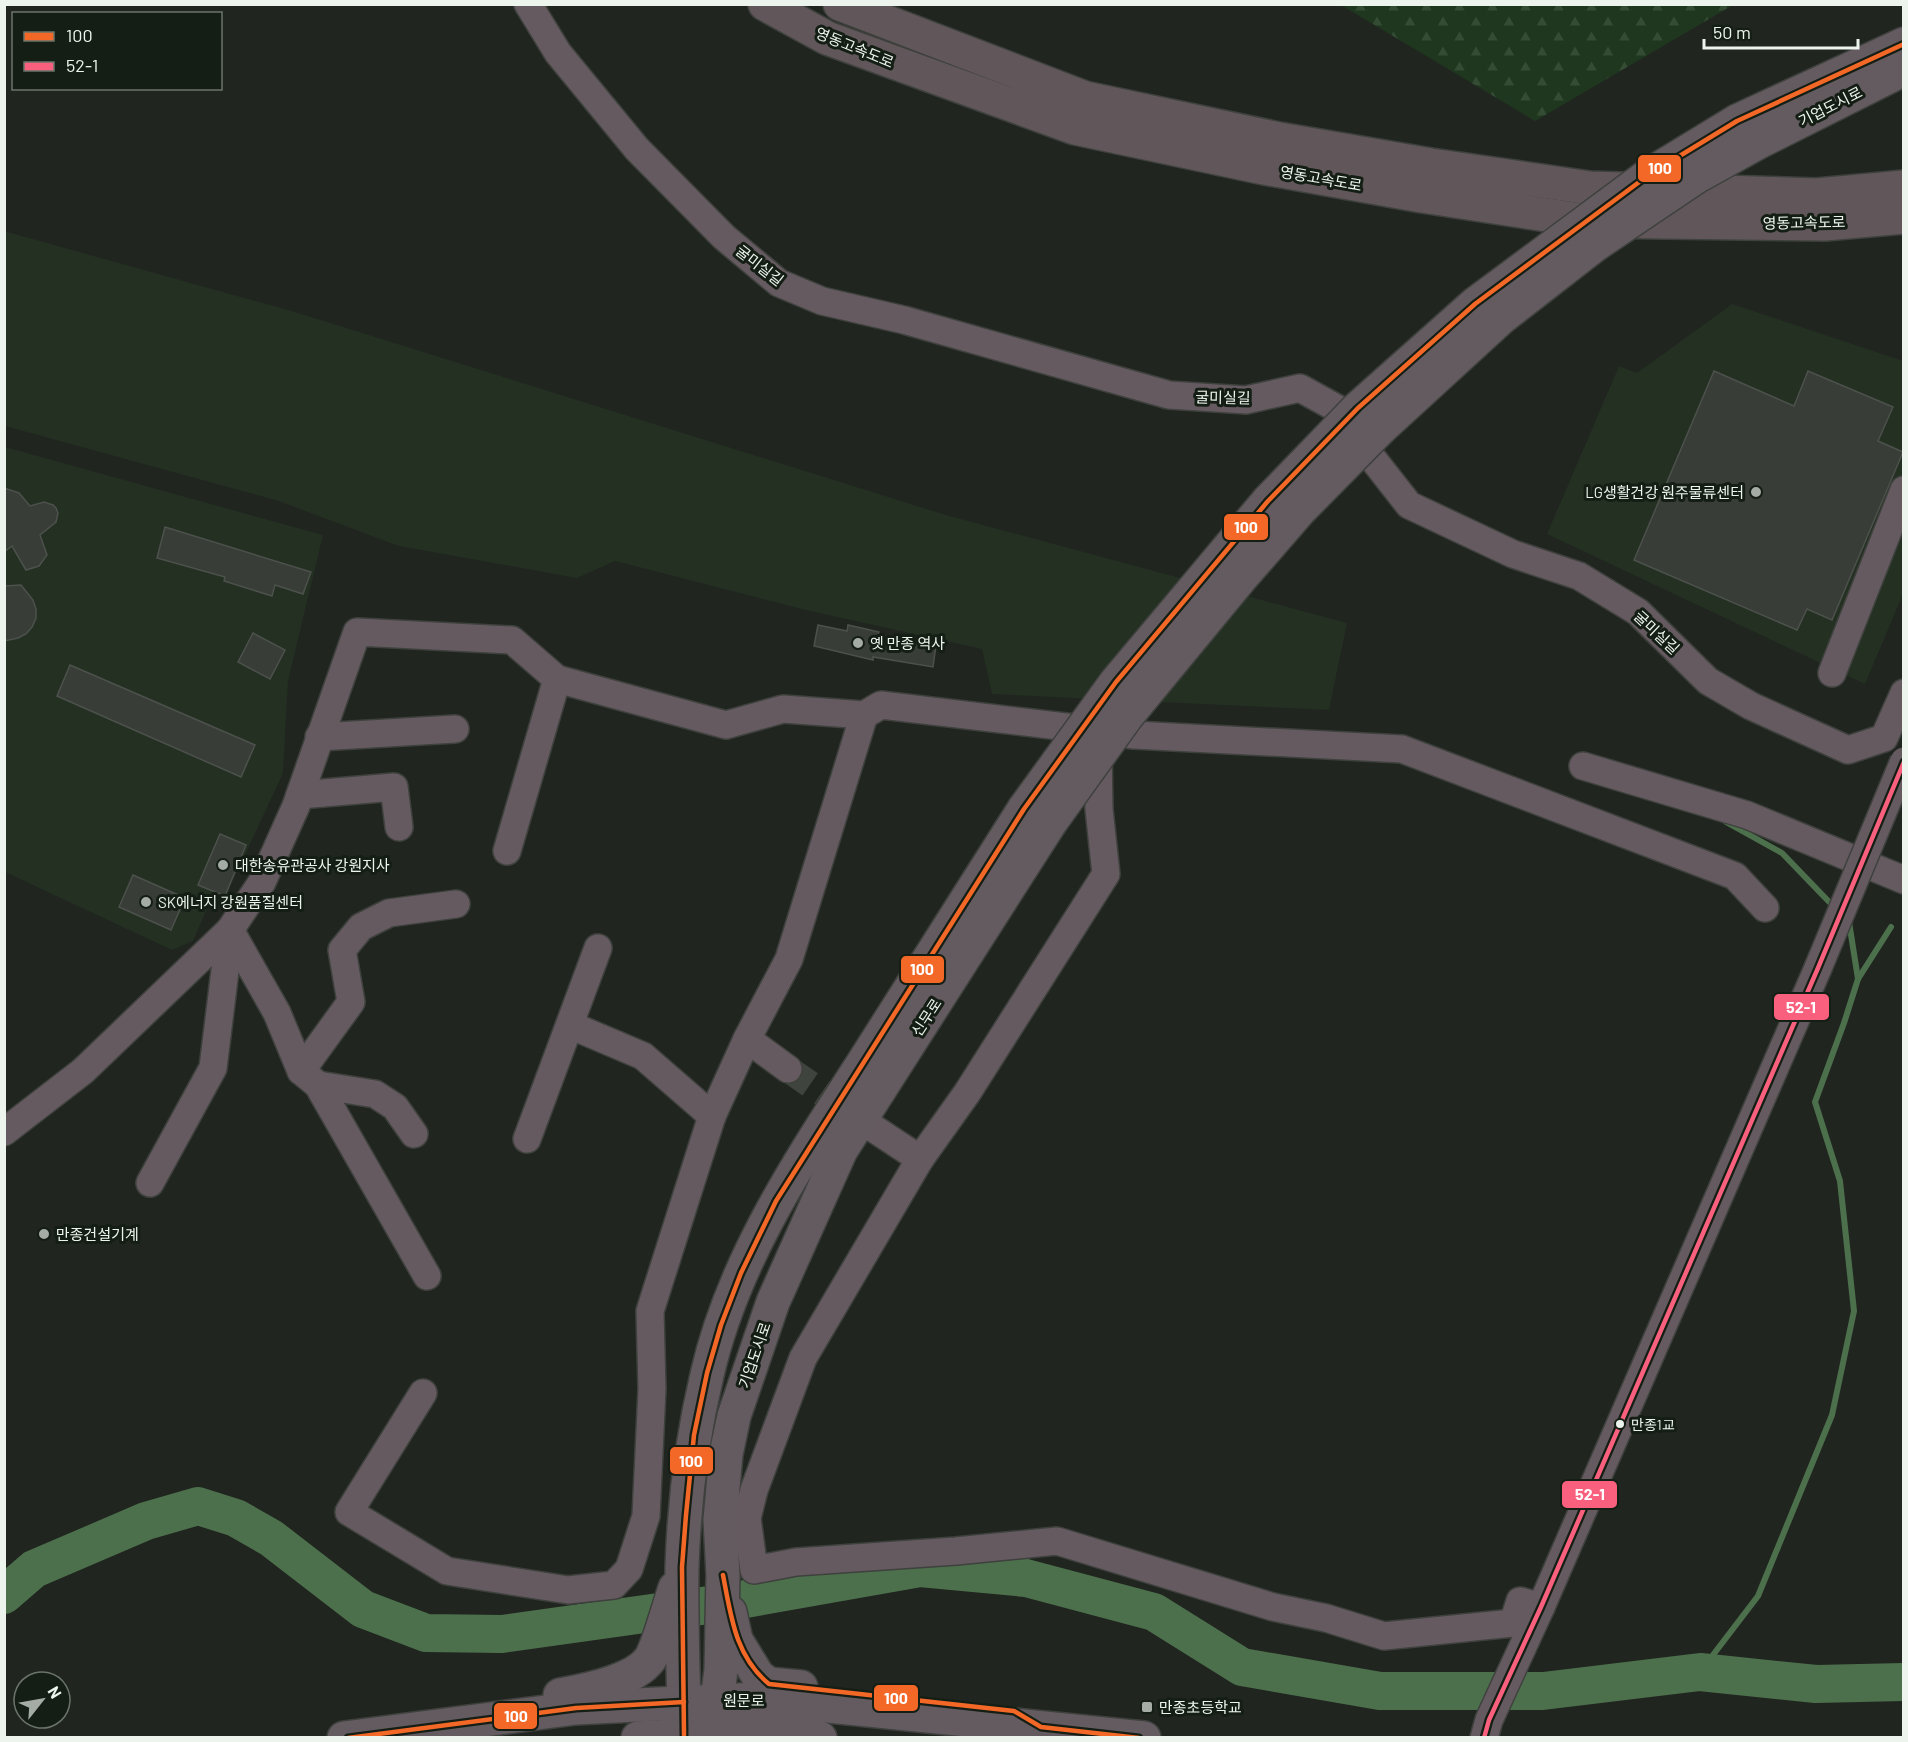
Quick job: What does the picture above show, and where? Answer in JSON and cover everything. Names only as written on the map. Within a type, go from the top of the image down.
[{"type":"highway","name":"영동고속도로","points":[[765,4],[827,38],[1075,128],[1264,168],[1422,196],[1587,221],[1825,224],[1904,217]]},
{"type":"highway","name":"영동고속도로","points":[[840,4],[1086,98],[1279,139],[1431,165],[1590,188],[1817,195],[1904,187]]},
{"type":"main road","name":"기업도시로","points":[[1747,132],[1904,44]]},
{"type":"main road","name":"기업도시로","points":[[1747,132],[1904,69]]},
{"type":"main road","name":"신무로","points":[[830,1141],[1037,816],[1116,682],[1268,501],[1358,408],[1475,304],[1650,174],[1747,132]]},
{"type":"main road","name":"기업도시로","points":[[723,1575],[733,1519],[726,1454],[734,1416],[830,1141]]},
{"type":"main road","points":[[684,1736],[682,1567],[694,1435],[707,1373],[721,1325],[741,1273],[767,1219],[830,1141]]},
{"type":"main road","points":[[453,1723],[466,1714],[586,1690],[638,1671],[651,1657],[682,1567]]},
{"type":"main road","points":[[723,1575],[736,1640],[758,1676],[769,1684],[1014,1711],[1041,1727]]},
{"type":"main road","points":[[717,1735],[723,1575]]},
{"type":"main road","name":"원문로","points":[[344,1737],[576,1708],[719,1685],[759,1699],[1144,1737]]},
{"type":"main road","name":"원문로","points":[[638,1737],[717,1735],[755,1731],[820,1737]]},
{"type":"street","name":"굴미실길","points":[[528,4],[558,53],[637,149],[724,237],[779,282],[822,301],[904,320],[1169,395],[1246,400],[1300,388],[1338,410],[1358,440],[1409,505],[1514,554],[1579,576],[1638,612],[1707,681],[1750,706],[1848,750],[1884,738]]},
{"type":"street","points":[[1832,673],[1904,490]]},
{"type":"street","points":[[4,1132],[83,1071],[230,930],[262,882],[300,795],[357,632],[512,639],[557,679],[726,725],[783,710],[864,715],[881,705],[1134,735],[1402,749],[1735,876],[1765,908]]},
{"type":"street","points":[[507,851],[557,679]]},
{"type":"street","points":[[1486,1729],[1818,968],[1904,760],[1884,738],[1904,693]]},
{"type":"street","points":[[423,1393],[349,1512],[447,1571],[568,1590],[614,1585],[629,1569],[646,1516],[651,1389],[650,1311],[712,1116],[747,1039],[789,959],[864,715]]},
{"type":"street","points":[[320,736],[455,729]]},
{"type":"street","points":[[1098,731],[1099,809],[1106,874],[967,1093],[920,1159],[803,1358],[754,1490],[733,1519],[754,1570],[796,1562],[956,1551],[1057,1540],[1263,1604],[1326,1618],[1384,1636],[1513,1623],[1520,1601],[1541,1607]]},
{"type":"street","points":[[1583,766],[1747,815],[1904,880]]},
{"type":"street","points":[[300,795],[394,787],[399,827]]},
{"type":"street","points":[[310,1078],[351,1002],[342,950],[361,927],[389,913],[456,904]]},
{"type":"street","points":[[230,930],[277,1013],[310,1078],[427,1276]]},
{"type":"street","points":[[150,1183],[213,1068],[230,930]]},
{"type":"street","points":[[527,1139],[598,948]]},
{"type":"street","points":[[570,1025],[643,1056],[712,1116]]},
{"type":"street","points":[[747,1039],[788,1069]]},
{"type":"street","points":[[310,1078],[375,1094],[395,1107],[414,1134]]},
{"type":"street","points":[[873,1128],[920,1159]]},
{"type":"street","points":[[647,1484],[689,1486]]},
{"type":"shaded area","points":[[4,231],[295,312],[946,515],[1347,623],[1329,710],[992,694],[982,649],[810,611],[615,561],[577,578],[399,546],[279,501],[5,426]]},
{"type":"shaded area","points":[[1732,304],[1903,361],[1903,594],[1865,684],[1547,534],[1619,366],[1637,373]]},
{"type":"shaded area","points":[[5,447],[323,535],[288,681],[283,773],[225,898],[208,906],[193,941],[172,950],[5,872]]},
{"type":"green space","points":[[1341,5],[1733,5],[1535,121]]},
{"type":"building","points":[[1714,371],[1794,406],[1808,371],[1893,407],[1878,441],[1903,452],[1832,620],[1807,609],[1797,630],[1634,560]]},
{"type":"building","points":[[4,488],[19,493],[30,506],[44,502],[56,508],[58,513],[56,522],[40,535],[47,555],[39,566],[26,570],[12,546],[4,552]]},
{"type":"building","points":[[165,527],[311,572],[303,594],[275,585],[272,596],[224,581],[225,577],[157,558]]},
{"type":"building","points":[[21,585],[33,600],[36,618],[26,634],[4,641],[4,586]]},
{"type":"building","points":[[818,625],[847,631],[848,625],[879,632],[878,635],[936,645],[933,667],[873,657],[873,660],[814,646]]},
{"type":"building","points":[[253,633],[285,650],[270,679],[238,662]]},
{"type":"building","points":[[70,665],[255,745],[241,777],[57,696]]},
{"type":"building","points":[[220,834],[246,845],[225,896],[198,885]]},
{"type":"building","points":[[133,875],[185,898],[171,930],[119,907]]},
{"type":"waterway","points":[[1726,822],[1782,853],[1835,908]]},
{"type":"waterway","points":[[1700,1672],[1758,1596],[1832,1415],[1854,1311],[1840,1181],[1815,1102],[1858,979],[1849,922]]},
{"type":"waterway","points":[[1858,979],[1891,927]]},
{"type":"waterway","points":[[4,1595],[34,1569],[146,1521],[198,1506],[236,1518],[271,1538],[363,1609],[426,1633],[502,1634],[723,1603],[920,1568],[1026,1578],[1154,1612],[1242,1667],[1380,1691],[1543,1691],[1700,1672],[1816,1684],[1904,1682]]},
{"type":"tunnel","points":[[788,1069],[853,1114]]},
{"type":"transit line","name":"100","points":[[684,1735],[682,1567],[686,1515],[694,1435],[707,1373],[721,1325],[741,1273],[776,1201],[1024,809],[1116,682],[1268,501],[1358,408],[1475,304],[1650,174],[1737,121],[1904,44]]},
{"type":"transit line","name":"52-1","points":[[1484,1738],[1489,1720],[1541,1607],[1818,968],[1904,762]]},
{"type":"transit line","name":"100","points":[[723,1575],[736,1634],[749,1661],[769,1684],[1014,1711],[1041,1727],[1139,1738]]},
{"type":"transit line","name":"100","points":[[348,1738],[576,1708],[684,1702]]},
{"type":"place","name":"LG생활건강 원주물류센터","points":[[1756,492]]},
{"type":"place","name":"옛 만종 역사","points":[[858,643]]},
{"type":"place","name":"대한송유관공사 강원지사","points":[[223,865]]},
{"type":"place","name":"SK에너지 강원품질센터","points":[[146,902]]},
{"type":"place","name":"만종건설기계","points":[[44,1234]]},
{"type":"place","name":"만종1교","points":[[1620,1424]]},
{"type":"place","name":"만종초등학교","points":[[1147,1707]]}]
